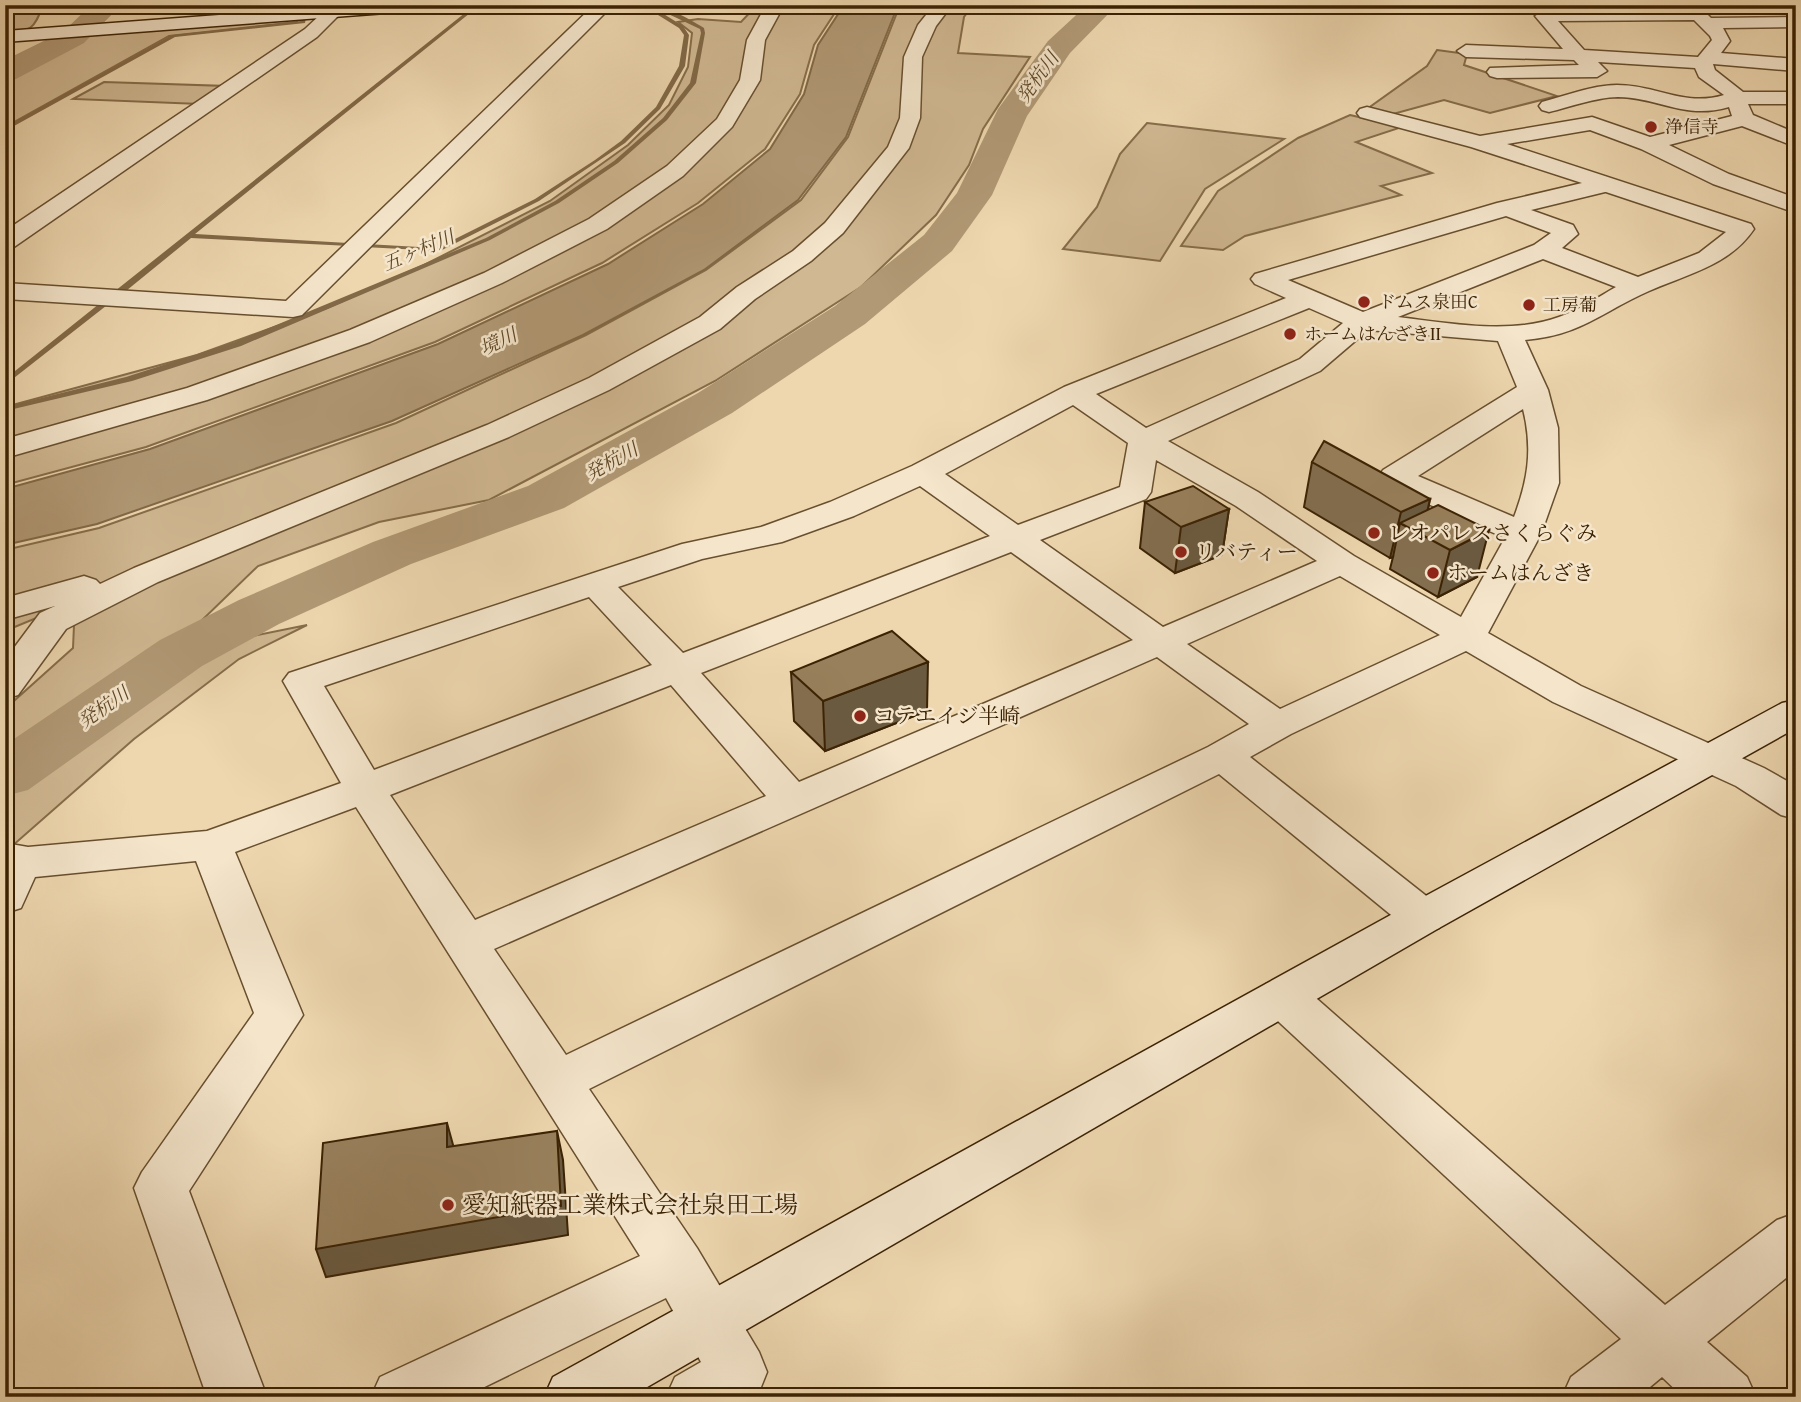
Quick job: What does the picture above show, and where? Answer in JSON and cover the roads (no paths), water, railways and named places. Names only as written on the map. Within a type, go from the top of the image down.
[{"type":"street","points":[[5,37],[287,16],[326,10],[426,5]]},
{"type":"street","points":[[5,291],[293,309],[604,5]]},
{"type":"street","points":[[5,449],[197,394],[360,336],[493,278],[598,224],[675,171],[725,123],[750,79],[756,40],[775,5]]},
{"type":"street","points":[[5,641],[190,557],[498,431],[599,384],[710,323],[746,293],[802,256],[834,228],[898,148],[910,118],[913,57],[927,25],[943,5]]},
{"type":"street","points":[[5,242],[312,33],[326,10]]},
{"type":"street","points":[[1497,72],[1602,75],[1579,55],[1544,16],[1594,11],[1796,22]]},
{"type":"street","points":[[1698,15],[1719,33],[1721,41],[1706,61],[1706,73],[1733,92],[1744,119]]},
{"type":"street","points":[[1466,51],[1796,65]]},
{"type":"street","points":[[1549,106],[1614,91],[1642,93],[1693,107],[1707,107],[1737,98],[1796,98]]},
{"type":"street","points":[[1367,113],[1479,142],[1742,229]]},
{"type":"street","points":[[1649,144],[1744,119],[1796,141]]},
{"type":"street","points":[[1479,142],[1592,122],[1649,144],[1721,179],[1796,207]]},
{"type":"street","points":[[1691,164],[1600,183],[1251,278],[1362,321],[1509,335],[1561,325],[1599,309],[1638,286],[1706,261],[1730,243],[1742,229],[1796,207]]},
{"type":"street","points":[[1144,440],[1310,365],[1362,321],[1543,250],[1566,234],[1564,230],[1505,208]]},
{"type":"street","points":[[1543,250],[1638,286]]},
{"type":"street","points":[[696,1397],[738,1372],[709,1318],[558,1081],[365,789],[303,681],[694,551],[770,535],[842,509],[923,473],[1074,393],[1307,299]]},
{"type":"street","points":[[558,1081],[1222,756],[1278,724],[1468,636],[1524,534],[1543,483],[1543,428],[1533,390],[1509,335]]},
{"type":"street","points":[[1524,534],[1394,477],[1533,390]]},
{"type":"street","points":[[1074,393],[1144,440],[1247,499],[1342,563],[1567,694],[1750,777],[1796,805]]},
{"type":"street","points":[[12,869],[22,863],[211,845],[365,789],[1135,492],[1144,440]]},
{"type":"street","points":[[923,473],[1278,724]]},
{"type":"street","points":[[5,609],[190,557]]},
{"type":"street","points":[[466,942],[1342,563]]},
{"type":"street","points":[[595,583],[678,670],[793,802]]},
{"type":"street","points":[[5,687],[53,621]]},
{"type":"street","points":[[574,1397],[709,1318],[1423,917],[1796,712]]},
{"type":"street","points":[[1222,756],[1423,917]]},
{"type":"street","points":[[211,845],[279,1015],[162,1188],[237,1397]]},
{"type":"street","points":[[1283,997],[1726,1397]]},
{"type":"street","points":[[1592,1397],[1796,1237]]},
{"type":"street","points":[[401,1397],[677,1265]]},
{"type":"water","name":"境川","points":[[844,5],[898,5],[846,137],[798,200],[704,270],[583,335],[392,421],[97,524],[5,545],[5,489],[150,449],[438,344],[608,264],[703,204],[770,149],[804,94],[818,45]]},
{"type":"waterway","points":[[5,23],[15,5]]},
{"type":"waterway","points":[[5,72],[74,37],[107,5]]},
{"type":"waterway","points":[[5,129],[174,36],[303,22],[305,12],[298,5]]},
{"type":"waterway","points":[[189,236],[478,5]]},
{"type":"waterway","name":"五ヶ村川","points":[[5,409],[129,379],[238,344],[488,239],[557,202],[616,162],[665,119],[693,83],[702,28],[647,5]]},
{"type":"waterway","name":"発杭川","points":[[5,775],[181,653],[259,612],[392,553],[546,497],[715,403],[850,315],[938,243],[974,195],[1010,116],[1059,47],[1103,5]]},
{"type":"waterway","points":[[366,246],[438,250],[537,200],[623,142],[658,108],[682,66],[687,35],[681,27],[660,14]]},
{"type":"waterway","points":[[118,293],[189,236]]},
{"type":"waterway","points":[[189,236],[348,245]]},
{"type":"waterway","points":[[5,383],[107,302]]},
{"type":"place","name":"浄信寺","points":[[1651,127]]},
{"type":"place","name":"ドムス泉田C","points":[[1364,302]]},
{"type":"place","name":"工房葡","points":[[1529,305]]},
{"type":"place","name":"ホームはんざきⅡ","points":[[1290,334]]},
{"type":"place","name":"レオパレスさくらぐみ","points":[[1374,533]]},
{"type":"place","name":"リバティー","points":[[1181,552]]},
{"type":"place","name":"ホームはんざき","points":[[1433,573]]},
{"type":"place","name":"コテエイジ半崎","points":[[860,716]]},
{"type":"place","name":"愛知紙器工業株式会社泉田工場","points":[[448,1205]]}]
